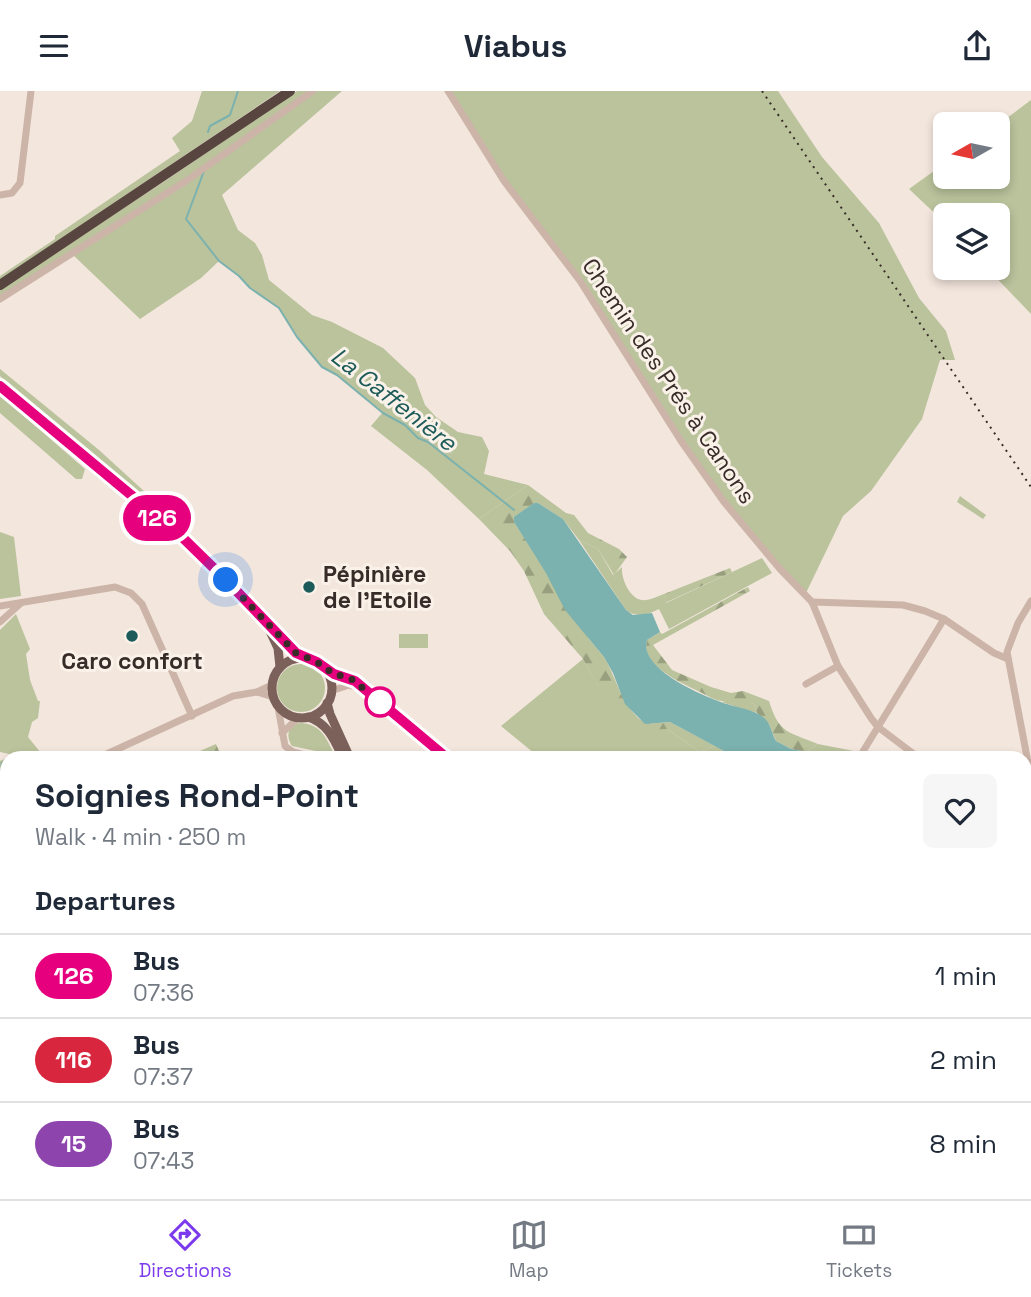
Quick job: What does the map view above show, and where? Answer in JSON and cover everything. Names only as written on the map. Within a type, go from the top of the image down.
[{"type":"highway","points":[[0,285],[290,91]]},
{"type":"main road","points":[[0,386],[184,539],[296,653],[317,662],[325,670],[331,691],[327,703],[321,710],[303,717]]},
{"type":"main road","points":[[265,624],[278,648],[280,667],[272,685],[273,697],[278,707],[287,714],[317,720],[326,728],[339,751]]},
{"type":"main road","points":[[280,667],[294,659],[304,658]]},
{"type":"main road","points":[[327,703],[347,751]]},
{"type":"street","points":[[0,195],[12,193],[20,183],[31,91]]},
{"type":"street","points":[[0,299],[186,181],[313,91]]},
{"type":"street","name":"Chemin des Prés à Canons","points":[[448,91],[504,181],[580,281],[681,441],[724,502],[780,569],[812,602],[838,667],[878,727],[910,751]]},
{"type":"street","points":[[0,605],[110,587],[131,593],[142,604],[192,716]]},
{"type":"street","points":[[1026,751],[1008,659],[1009,646],[1031,601]]},
{"type":"street","points":[[0,622],[24,602]]},
{"type":"street","points":[[812,602],[903,605],[944,619],[994,653],[1008,659]]},
{"type":"street","points":[[863,751],[944,619]]},
{"type":"street","points":[[806,684],[838,667]]},
{"type":"street","points":[[325,670],[355,681],[439,751]]},
{"type":"street","points":[[114,751],[233,696],[257,692],[272,685]]},
{"type":"street","points":[[331,691],[349,685],[362,691],[434,751]]},
{"type":"street","points":[[257,692],[273,697]]},
{"type":"street","points":[[278,707],[284,743],[288,749],[294,751]]},
{"type":"street","points":[[282,733],[303,717]]},
{"type":"green space","points":[[202,91],[280,91],[0,280],[0,276],[55,239],[55,236],[180,151],[172,138],[192,121]]},
{"type":"green space","points":[[297,91],[310,91],[185,179],[0,296],[0,289]]},
{"type":"green space","points":[[317,91],[342,91],[222,195],[238,230],[255,243],[262,255],[269,280],[312,315],[383,348],[415,378],[425,405],[436,417],[458,432],[482,437],[489,451],[484,474],[528,485],[479,519],[427,470],[371,426],[383,412],[337,375],[322,367],[279,308],[250,288],[219,261],[201,278],[140,319],[72,254]]},
{"type":"green space","points":[[451,91],[778,91],[822,157],[879,223],[919,298],[946,331],[955,360],[940,360],[922,419],[871,491],[843,516],[805,595],[726,501],[581,281],[504,178]]},
{"type":"green space","points":[[1031,100],[1031,314],[998,280],[1010,280],[1010,203],[933,203],[933,212],[909,189],[933,172],[933,189],[1010,189],[1010,116]]},
{"type":"green space","points":[[0,369],[99,450],[168,513],[166,515],[20,394],[0,376]]},
{"type":"green space","points":[[0,395],[85,469],[82,479],[76,479],[0,413]]},
{"type":"green space","points":[[528,485],[566,513],[574,515],[588,533],[619,549],[627,557],[614,575],[598,549],[579,540],[563,519],[538,503],[534,503],[514,518],[514,522],[589,639],[604,657],[630,709],[645,724],[670,722],[715,746],[699,751],[667,729],[637,730],[612,711],[583,659],[544,614],[524,571],[510,551],[479,519]]},
{"type":"green space","points":[[960,496],[986,515],[983,519],[957,502]]},
{"type":"green space","points":[[0,532],[14,537],[21,596],[0,599]]},
{"type":"green space","points":[[579,540],[598,549],[613,575],[622,567],[627,587],[633,596],[642,600],[664,594],[666,603],[762,558],[772,573],[669,629],[659,609],[642,615],[626,610]]},
{"type":"green space","points":[[730,568],[732,572],[665,603],[664,594]]},
{"type":"green space","points":[[748,587],[750,591],[653,645],[672,670],[711,687],[731,693],[743,691],[769,701],[781,726],[792,734],[818,744],[808,751],[791,749],[776,741],[769,724],[757,713],[754,704],[717,700],[665,673],[656,666],[646,649],[647,640],[660,632],[662,634]]},
{"type":"green space","points":[[16,614],[30,649],[26,654],[30,680],[40,701],[38,718],[32,722],[28,737],[39,751],[0,751],[0,630]]},
{"type":"green space","points":[[399,634],[428,634],[428,648],[399,648]]},
{"type":"green space","points":[[583,659],[612,710],[667,729],[699,751],[531,751],[501,726]]},
{"type":"green space","points":[[301,664],[318,671],[325,688],[318,705],[301,712],[284,705],[277,688],[284,671]]},
{"type":"green space","points":[[741,698],[754,704],[757,713],[721,702]]},
{"type":"green space","points":[[299,723],[313,726],[326,739],[332,751],[292,746],[289,732]]},
{"type":"green space","points":[[216,744],[219,751],[200,751]]},
{"type":"green space","points":[[818,744],[854,751],[808,751]]},
{"type":"green space","points":[[715,746],[724,751],[702,751]]},
{"type":"water","points":[[538,503],[563,519],[626,610],[633,615],[652,613],[660,632],[647,640],[647,651],[663,671],[704,695],[759,714],[768,722],[776,741],[801,751],[724,751],[670,722],[645,724],[625,704],[604,657],[565,610],[546,573],[514,522],[514,517]]},
{"type":"waterway","name":"La Caffenière","points":[[208,132],[210,126],[230,115],[238,91]]},
{"type":"waterway","name":"La Caffenière","points":[[204,171],[186,219],[219,261],[250,288],[279,308],[297,337],[322,367],[337,375],[383,413],[405,425],[418,438],[428,442],[514,510]]},
{"type":"railway","points":[[762,91],[1031,487]]},
{"type":"bus line","name":"126","points":[[0,386],[184,539],[296,653],[317,662],[325,670],[355,681],[439,751]]},
{"type":"place","name":"Pépinière de l'Etoile","points":[[309,587]]},
{"type":"place","name":"Caro confort","points":[[132,636]]},
{"type":"route","points":[[226,580],[265,624],[296,653],[317,662],[325,670],[350,678],[382,703],[380,702]]}]
